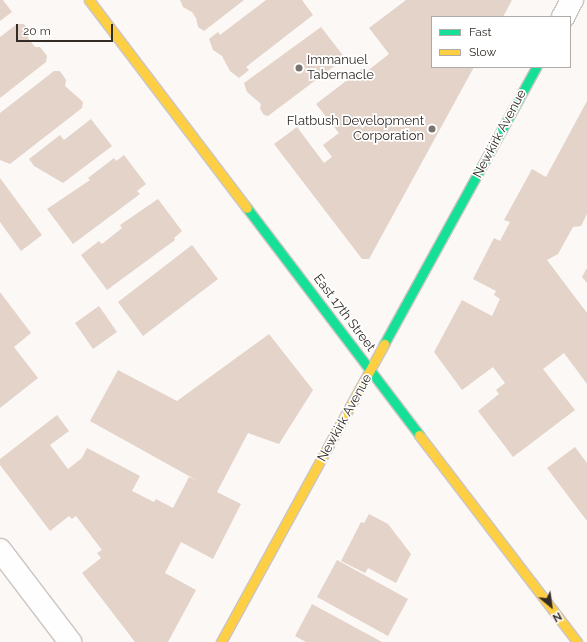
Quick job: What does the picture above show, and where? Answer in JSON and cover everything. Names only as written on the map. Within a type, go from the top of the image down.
[{"type":"street","name":"East 17th Street","points":[[89,0],[577,642]]},
{"type":"street","points":[[564,16],[572,0]]},
{"type":"street","name":"Newkirk Avenue","points":[[221,642],[535,68]]},
{"type":"street","points":[[0,550],[70,642]]},
{"type":"building","points":[[0,0],[3,0],[12,12],[0,21]]},
{"type":"building","points":[[180,0],[244,0],[204,31],[198,27],[196,18],[192,12],[183,7]]},
{"type":"building","points":[[266,0],[302,0],[313,15],[246,67],[249,70],[239,78],[230,71],[222,56],[213,50],[209,39],[218,32],[220,35]]},
{"type":"building","points":[[406,0],[512,0],[504,16],[431,16],[431,68],[473,68],[369,259],[362,259],[274,144],[297,127],[324,163],[332,157],[323,145],[339,133],[316,104],[363,68],[366,72],[389,54],[369,28]]},
{"type":"building","points":[[17,24],[24,24],[30,32],[28,38],[35,47],[40,47],[47,56],[46,62],[0,98],[0,37]]},
{"type":"building","name":"Immanuel Tabernacle","points":[[321,27],[345,58],[268,116],[264,115],[260,109],[261,104],[247,92],[244,83]]},
{"type":"building","points":[[54,71],[60,71],[66,80],[65,86],[83,102],[82,108],[10,164],[0,160],[0,113]]},
{"type":"building","points":[[587,101],[587,214],[581,226],[573,227],[558,254],[547,260],[587,313],[587,384],[564,353],[543,369],[575,410],[513,457],[478,411],[499,394],[496,390],[505,383],[493,367],[462,390],[434,352],[462,300],[492,316],[500,299],[494,295],[496,291],[473,279],[494,238],[500,241],[510,222],[504,220],[532,169],[546,177]]},
{"type":"building","points":[[91,119],[112,146],[63,183],[34,166],[29,159],[60,135],[64,140]]},
{"type":"building","points":[[124,155],[146,184],[137,191],[140,194],[73,244],[47,209],[90,180],[88,178],[114,158],[116,161]]},
{"type":"building","points":[[0,178],[42,235],[21,251],[0,222]]},
{"type":"building","points":[[158,199],[182,231],[174,238],[175,240],[107,290],[81,255],[99,241],[102,244],[122,228],[120,225]]},
{"type":"building","points":[[192,245],[218,279],[143,336],[118,302]]},
{"type":"building","points":[[587,268],[587,283],[582,277]]},
{"type":"building","points":[[0,292],[31,333],[14,347],[38,378],[0,408]]},
{"type":"building","points":[[99,306],[117,332],[93,349],[75,323]]},
{"type":"building","points":[[269,334],[313,390],[279,444],[248,433],[217,492],[241,504],[213,559],[181,542],[165,573],[196,590],[168,642],[135,642],[82,573],[101,558],[97,553],[102,550],[76,516],[72,519],[69,516],[50,531],[0,465],[0,459],[57,415],[69,431],[50,445],[68,469],[82,458],[87,448],[140,476],[132,491],[154,502],[156,499],[173,508],[189,477],[198,481],[90,421],[118,370],[177,401]]},
{"type":"building","points":[[575,447],[587,463],[587,521],[547,468]]},
{"type":"building","points":[[369,514],[388,524],[411,554],[396,583],[368,568],[365,573],[341,561],[361,522],[364,523]]},
{"type":"building","points":[[337,560],[408,599],[388,636],[317,597]]},
{"type":"building","points":[[312,604],[382,642],[306,642],[295,636]]},
{"type":"traffic: fast","points":[[384,344],[535,68]]},
{"type":"traffic: fast","points":[[247,208],[419,435]]},
{"type":"traffic: slow","points":[[89,0],[247,208]]},
{"type":"traffic: slow","points":[[221,642],[384,344]]},
{"type":"traffic: slow","points":[[419,435],[577,642]]},
{"type":"place","name":"Immanuel Tabernacle","points":[[299,68]]},
{"type":"place","name":"Flatbush Development Corporation","points":[[432,129]]}]
